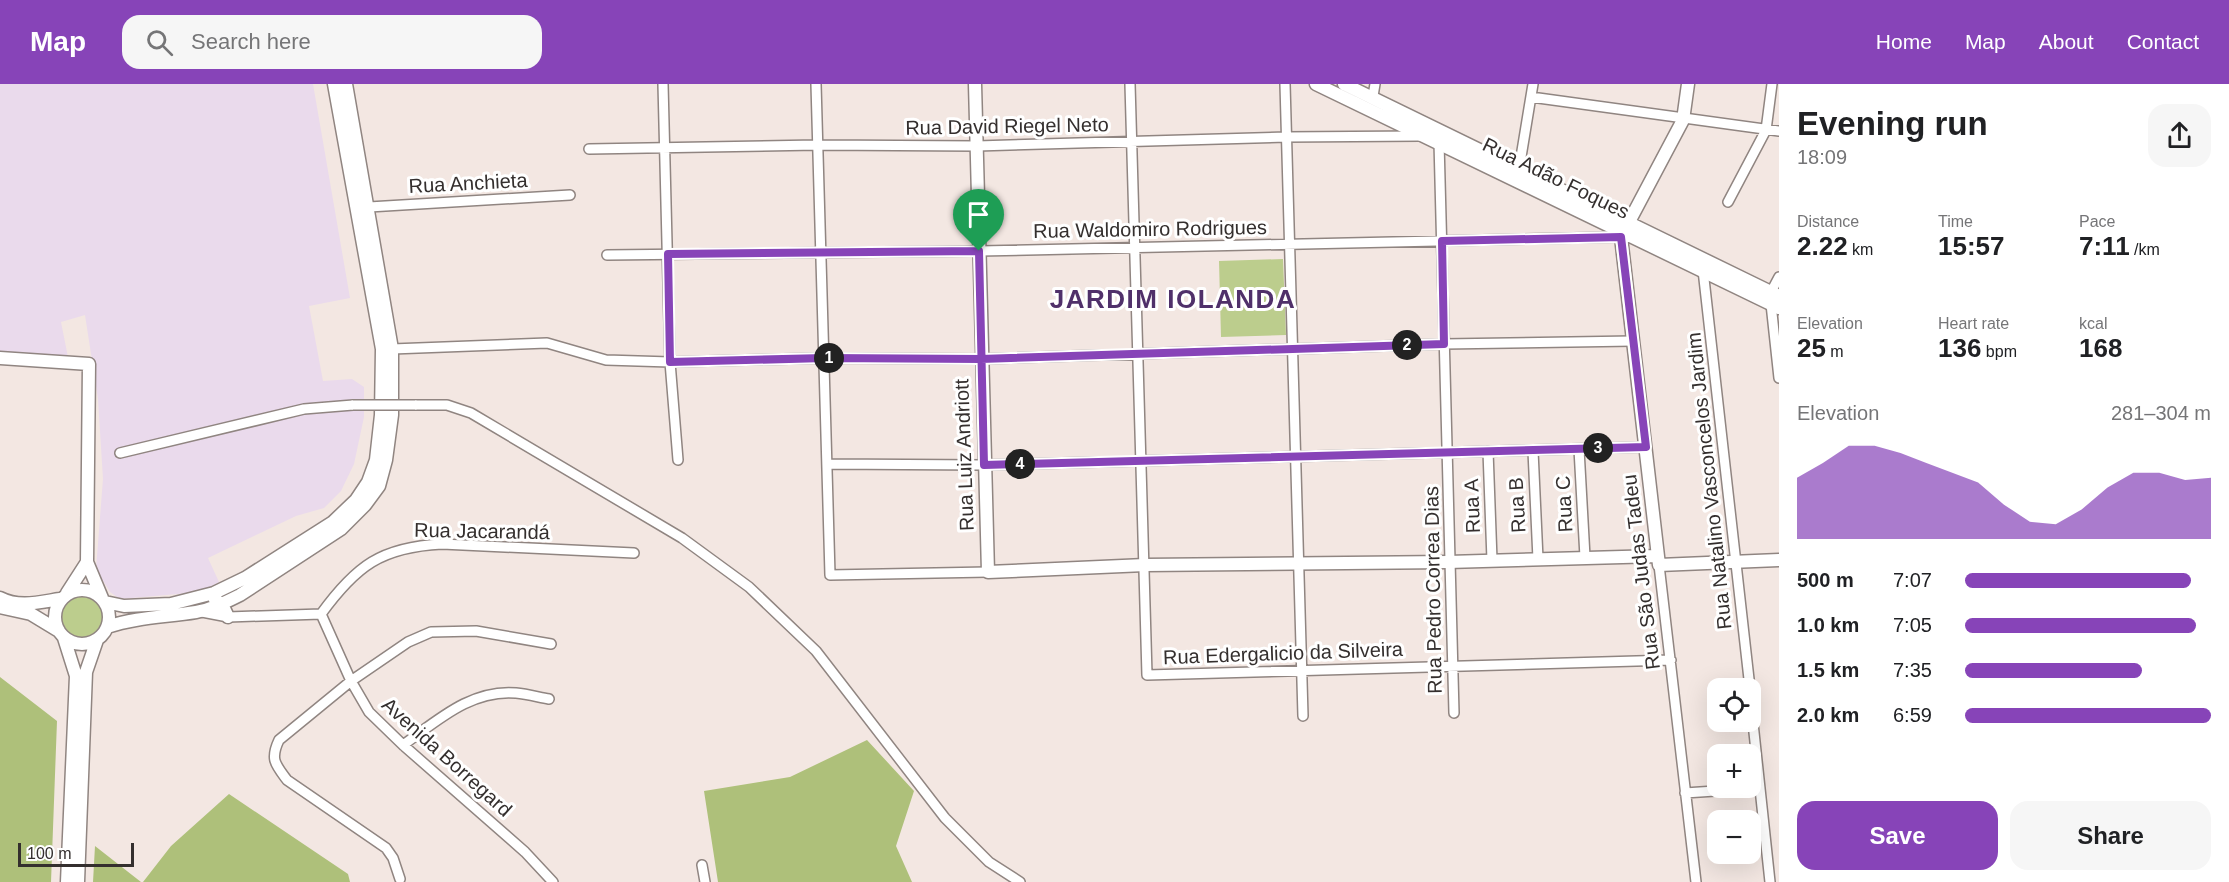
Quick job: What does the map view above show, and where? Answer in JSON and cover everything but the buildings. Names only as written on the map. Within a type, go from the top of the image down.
[{"type":"main road","points":[[0,598],[9,603],[27,604],[63,596],[74,590],[89,590],[104,600],[124,606],[171,604],[195,606],[214,593],[245,578],[333,522],[356,500],[368,482],[375,460],[381,415],[382,350],[334,84]]},
{"type":"main road","points":[[107,627],[136,618],[195,606],[222,604],[240,595],[341,529],[365,505],[379,486],[386,460],[392,415],[392,349],[346,84]]},
{"type":"main road","name":"Rua Luiz Andriott","points":[[975,84],[988,572]]},
{"type":"main road","name":"Rua Adão Foques","points":[[1316,84],[1775,300]]},
{"type":"main road","name":"Rua Adão Foques","points":[[1344,84],[1374,90],[1625,231],[1703,270],[1775,300]]},
{"type":"main road","points":[[1625,231],[1683,120],[1688,84]]},
{"type":"main road","name":"Rua São Judas Tadeu","points":[[1625,231],[1634,340],[1659,560]]},
{"type":"main road","points":[[0,359],[89,364],[87,562],[109,610],[107,627],[97,640],[86,672],[78,882]]},
{"type":"main road","points":[[988,572],[1144,565],[1448,562],[1585,557],[1659,560],[1779,560]]},
{"type":"main road","points":[[67,882],[76,675],[54,615],[63,596],[87,562]]},
{"type":"main road","points":[[171,604],[180,607],[216,600],[222,604],[228,617]]},
{"type":"main road","points":[[0,608],[31,614],[61,635],[80,644],[97,640]]},
{"type":"street","points":[[663,84],[670,362],[678,460]]},
{"type":"street","points":[[816,84],[830,574],[988,572]]},
{"type":"street","points":[[1130,84],[1144,565]]},
{"type":"street","points":[[1285,84],[1303,716]]},
{"type":"street","points":[[1519,170],[1533,84]]},
{"type":"street","points":[[1728,202],[1766,130],[1772,84]]},
{"type":"street","points":[[1531,97],[1683,120],[1779,131]]},
{"type":"street","name":"Rua David Riegel Neto","points":[[589,149],[817,145],[977,146],[1286,137],[1426,136]]},
{"type":"street","name":"Rua Pedro Correa Dias","points":[[1439,142],[1448,453],[1448,562],[1454,713]]},
{"type":"street","name":"Rua Anchieta","points":[[369,207],[570,195]]},
{"type":"street","name":"Rua Waldomiro Rodrigues","points":[[607,255],[979,251],[1442,241],[1625,231]]},
{"type":"street","name":"Rua Natalino Vasconcelos Jardim","points":[[1703,270],[1749,678]]},
{"type":"street","points":[[1779,277],[1775,300],[1779,378]]},
{"type":"street","points":[[392,349],[547,343],[606,360],[670,362],[825,358],[981,359],[1634,340]]},
{"type":"street","points":[[120,453],[304,409],[353,405],[447,405],[471,413],[682,538],[749,587],[816,651],[945,818],[989,862],[1020,882]]},
{"type":"street","points":[[827,464],[984,465],[1646,447]]},
{"type":"street","name":"Rua C","points":[[1580,449],[1585,557]]},
{"type":"street","name":"Rua A","points":[[1488,451],[1492,560]]},
{"type":"street","name":"Rua B","points":[[1533,451],[1538,559]]},
{"type":"street","name":"Rua Jacarandá","points":[[321,614],[342,586],[366,566],[388,552],[414,545],[442,544],[634,553]]},
{"type":"street","name":"Rua São Judas Tadeu","points":[[1659,560],[1696,882]]},
{"type":"street","name":"Rua Edergalicio da Silveira","points":[[1144,565],[1148,675],[1671,660]]},
{"type":"street","points":[[195,606],[228,617],[321,614]]},
{"type":"street","name":"Avenida Borregard","points":[[321,614],[351,681],[369,712],[403,745],[525,852],[553,882]]},
{"type":"street","points":[[400,879],[393,858],[386,848],[287,780],[276,766],[273,754],[279,740],[351,681],[408,642],[431,632],[476,631],[551,644]]},
{"type":"street","points":[[403,745],[456,707],[475,698],[515,693],[549,699]]},
{"type":"street","points":[[1685,793],[1707,792]]},
{"type":"street","points":[[1761,797],[1770,882]]},
{"type":"street","points":[[702,865],[705,882]]},
{"type":"shaded area","points":[[0,84],[313,84],[350,298],[309,306],[323,381],[352,379],[364,387],[364,417],[354,464],[341,491],[324,508],[296,516],[208,558],[219,582],[201,592],[120,599],[110,592],[96,569],[103,479],[98,399],[85,315],[61,322],[69,362],[0,355]]},
{"type":"green space","points":[[1283,259],[1286,335],[1221,337],[1219,261]]},
{"type":"green space","points":[[82,593],[98,600],[105,616],[98,632],[82,639],[66,632],[59,616],[66,600]]},
{"type":"green space","points":[[0,677],[57,721],[51,882],[0,882]]},
{"type":"green space","points":[[867,740],[914,791],[896,846],[912,882],[718,882],[704,791],[790,777]]},
{"type":"green space","points":[[229,794],[348,874],[350,882],[143,882],[171,846]]},
{"type":"green space","points":[[95,846],[141,882],[93,882]]},
{"type":"district","name":"JARDIM IOLANDA","points":[[1173,299]]},
{"type":"route","points":[[979,251],[668,254],[670,362],[825,358],[981,359],[1444,344],[1442,241],[1621,237],[1646,447],[984,465],[981,359],[979,251]]}]
